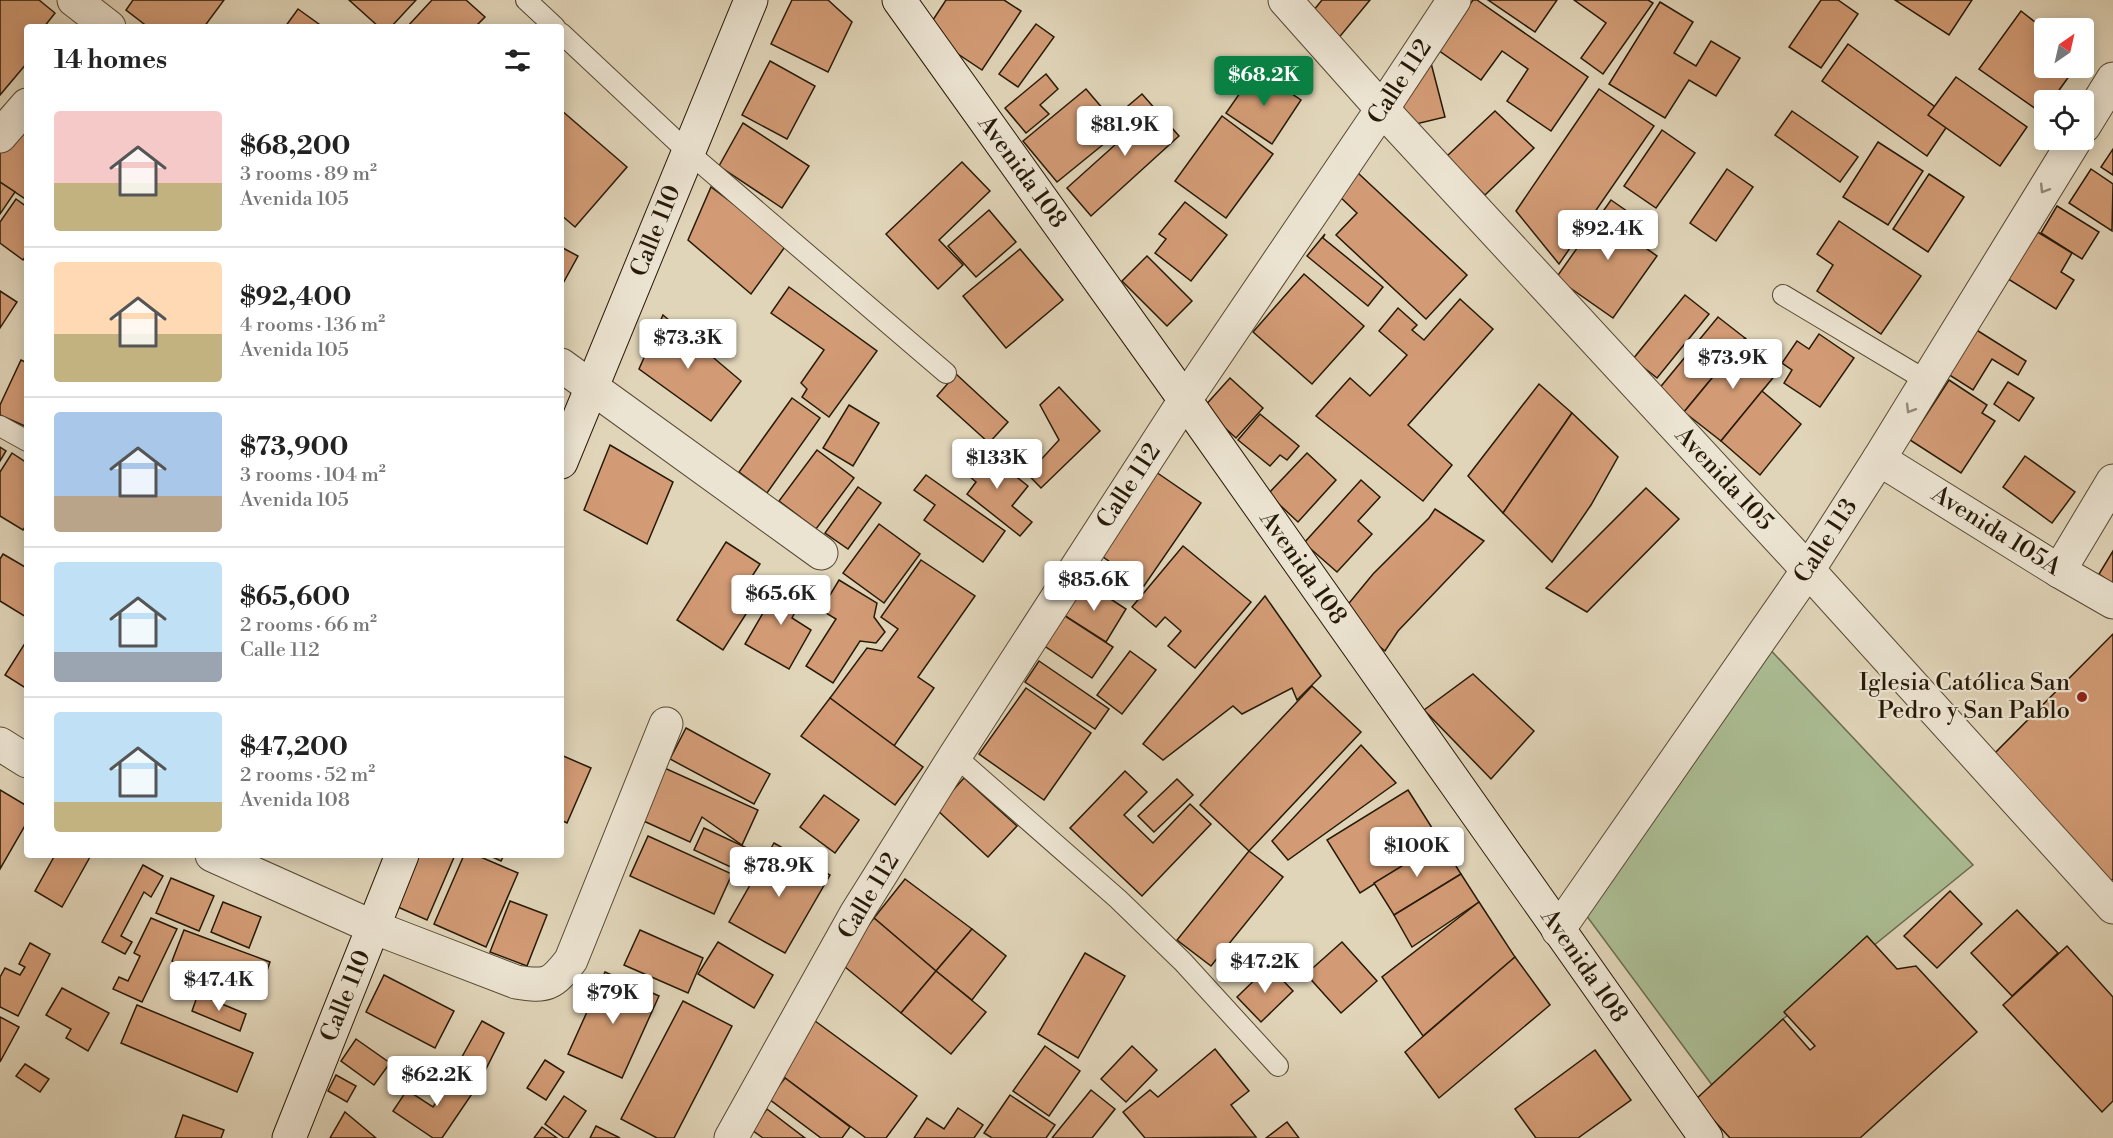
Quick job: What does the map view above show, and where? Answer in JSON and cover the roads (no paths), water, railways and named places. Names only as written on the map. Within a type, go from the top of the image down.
[{"type":"street","points":[[74,0],[104,18]]},
{"type":"street","name":"Calle 110","points":[[564,455],[751,0]]},
{"type":"street","name":"Avenida 108","points":[[899,0],[1185,400],[1700,1136]]},
{"type":"street","name":"Avenida 105","points":[[1285,0],[1382,110],[1808,570],[2113,907]]},
{"type":"street","name":"Calle 112","points":[[731,1138],[856,914],[955,756],[1185,400],[1454,0]]},
{"type":"street","points":[[2094,110],[2113,79]]},
{"type":"street","points":[[0,136],[24,108]]},
{"type":"street","name":"Calle 113","points":[[1558,930],[1808,570],[2069,150]]},
{"type":"street","points":[[564,367],[820,553]]},
{"type":"street","name":"Avenida 105A","points":[[1879,459],[2113,602]]},
{"type":"street","points":[[2059,571],[2113,481]]},
{"type":"street","points":[[219,858],[374,927],[516,982],[539,986],[557,978],[571,960],[666,724]]},
{"type":"street","points":[[0,744],[24,760]]},
{"type":"street","name":"Calle 110","points":[[290,1138],[401,858]]},
{"type":"lane","points":[[526,0],[552,24]]},
{"type":"lane","points":[[564,36],[688,152],[946,373]]},
{"type":"lane","points":[[1783,295],[1927,381]]},
{"type":"lane","points":[[0,426],[24,439]]},
{"type":"lane","points":[[955,756],[1118,899],[1183,962],[1278,1066]]},
{"type":"place","name":"Iglesia Católica San Pedro y San Pablo","points":[[2082,697]]}]
